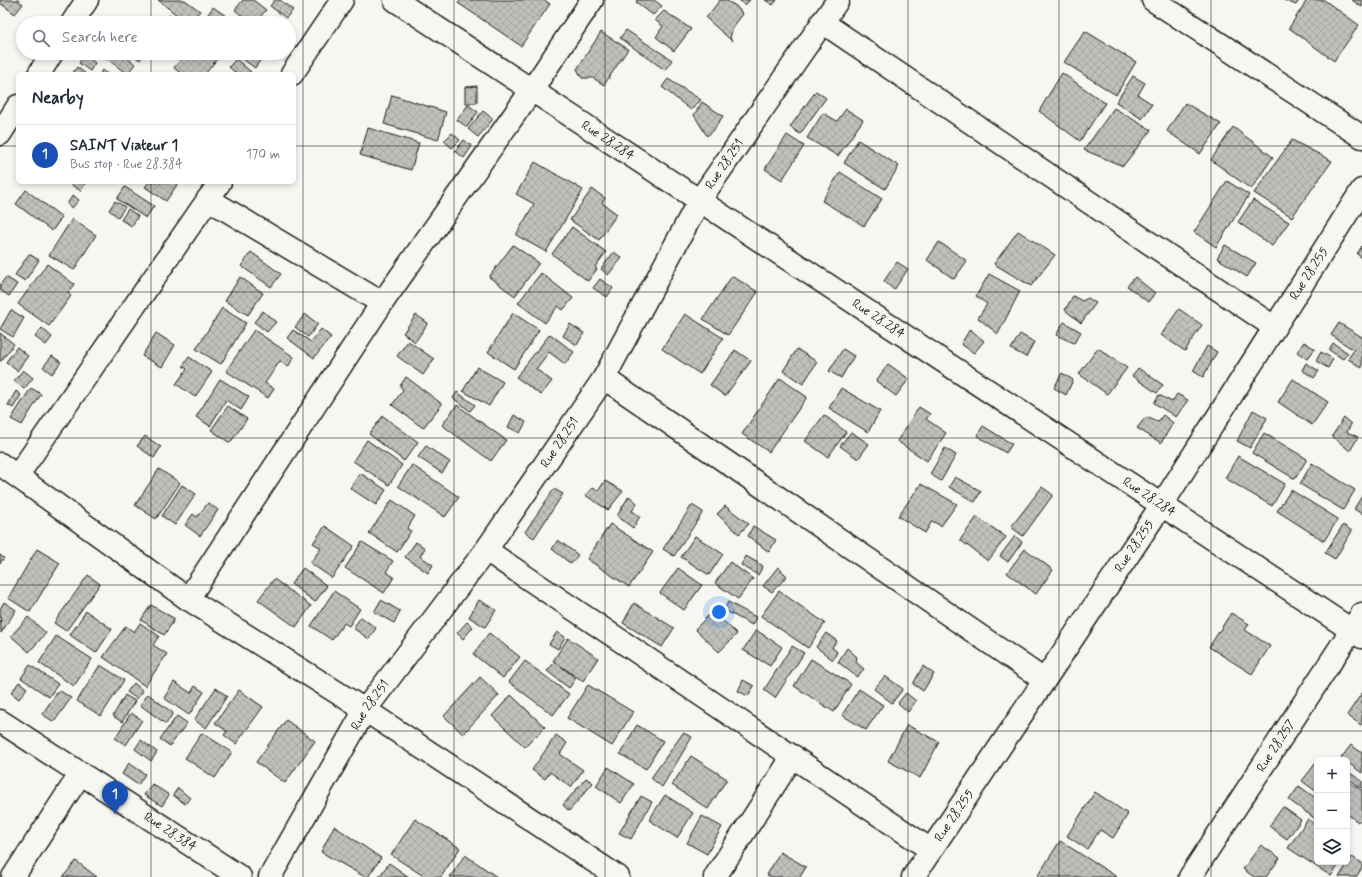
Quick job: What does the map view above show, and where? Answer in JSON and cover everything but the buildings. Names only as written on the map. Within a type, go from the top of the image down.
[{"type":"street","points":[[77,16],[87,0]]},
{"type":"street","points":[[293,72],[342,0]]},
{"type":"street","name":"Rue 28.284","points":[[395,0],[1161,506],[1358,627]]},
{"type":"street","points":[[188,599],[382,303],[531,91],[592,0]]},
{"type":"street","name":"Rue 28.251","points":[[270,877],[365,710],[486,550],[604,378],[699,201],[838,0]]},
{"type":"street","points":[[1153,0],[1362,137]]},
{"type":"street","points":[[822,22],[1274,328]]},
{"type":"street","points":[[40,72],[48,60]]},
{"type":"street","points":[[0,134],[16,109]]},
{"type":"street","points":[[18,475],[214,190],[382,303]]},
{"type":"street","name":"Rue 28.255","points":[[913,877],[1161,506],[1362,190]]},
{"type":"street","points":[[604,378],[1044,680]]},
{"type":"street","points":[[0,464],[18,475],[188,599],[365,710],[618,877]]},
{"type":"street","points":[[486,550],[931,850]]},
{"type":"street","name":"Rue 28.257","points":[[1190,877],[1358,627]]},
{"type":"street","name":"Rue 28.384","points":[[0,721],[240,877]]},
{"type":"street","points":[[715,877],[793,756]]},
{"type":"street","points":[[13,877],[81,773]]},
{"type":"place","name":"SAINT Viateur 1","points":[[115,814]]}]
